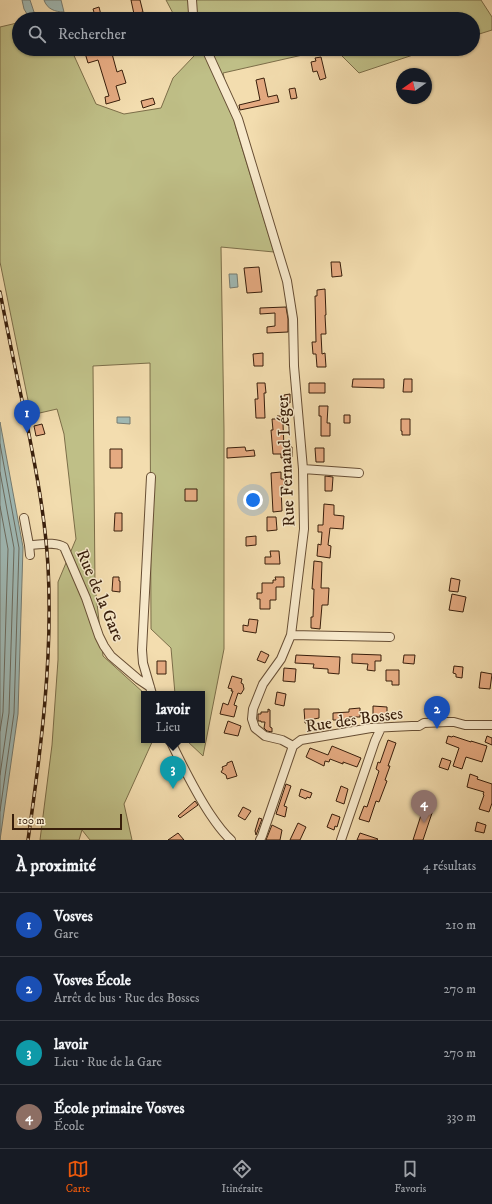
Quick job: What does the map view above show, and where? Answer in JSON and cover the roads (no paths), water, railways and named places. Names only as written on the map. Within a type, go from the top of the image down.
[{"type":"street","points":[[192,0],[193,12]]},
{"type":"street","name":"Rue Fernand Léger","points":[[209,56],[238,119],[288,281],[293,318],[295,372],[303,469],[304,529],[291,635],[281,659],[263,684],[253,709],[252,719],[255,728],[265,736],[282,740],[293,746]]},
{"type":"street","points":[[303,469],[359,473]]},
{"type":"street","points":[[151,477],[142,650],[143,663],[151,690]]},
{"type":"street","points":[[24,518],[30,554]]},
{"type":"street","name":"Rue de la Gare","points":[[29,545],[54,544],[62,545],[64,547],[86,598],[104,646],[111,656],[151,690]]},
{"type":"street","points":[[291,635],[390,637]]},
{"type":"street","name":"Rue des Bosses","points":[[293,746],[301,740],[371,728],[419,726],[424,723],[448,722],[465,725],[492,725]]},
{"type":"street","points":[[341,840],[375,741],[381,728]]},
{"type":"street","points":[[171,743],[184,770],[221,836],[231,840]]},
{"type":"street","points":[[260,840],[293,746]]},
{"type":"water","points":[[22,0],[30,0],[34,12],[26,12]]},
{"type":"water","points":[[44,0],[61,0],[64,12],[47,6]]},
{"type":"water","points":[[229,274],[237,274],[238,287],[230,288]]},
{"type":"water","points":[[117,417],[130,417],[130,424],[117,423]]},
{"type":"water","points":[[0,422],[23,547],[18,714],[0,840]]},
{"type":"railway","points":[[0,292],[36,471],[45,527],[48,566],[49,635],[45,703],[28,840]]},
{"type":"place","name":"Vosves","points":[[27,433]]},
{"type":"place","name":"Vosves École","points":[[437,729]]},
{"type":"place","name":"lavoir","points":[[173,789]]},
{"type":"place","name":"École primaire Vosves","points":[[424,823]]}]
